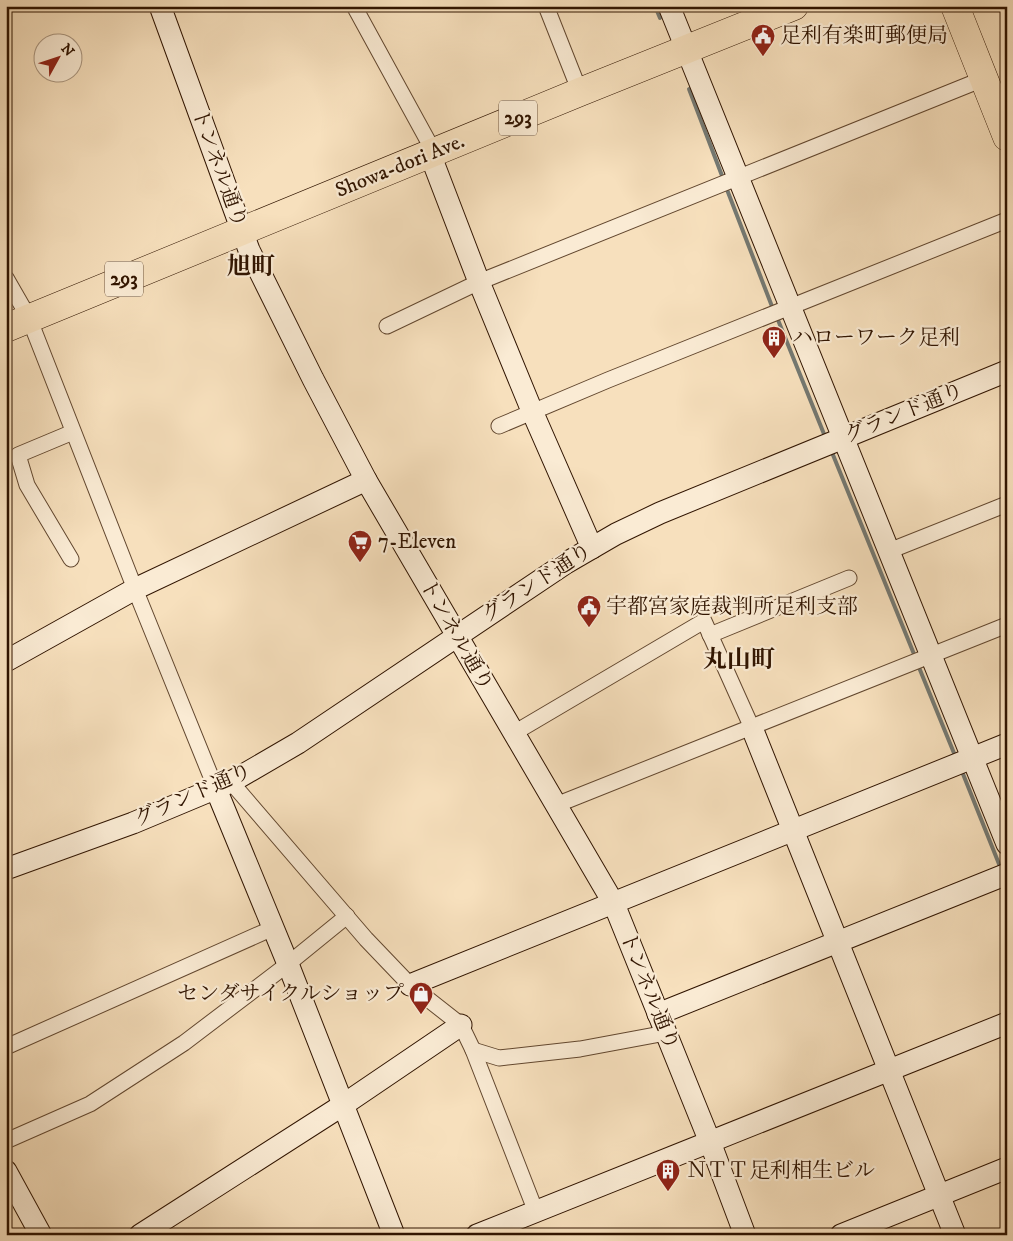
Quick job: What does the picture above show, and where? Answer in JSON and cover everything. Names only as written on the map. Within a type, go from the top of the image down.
[{"type":"highway","name":"Showa-dori Ave.","points":[[17,323],[794,6]]},
{"type":"highway","points":[[955,6],[1007,137]]},
{"type":"street","name":"トンネル通り","points":[[160,6],[249,250],[304,362],[366,480],[614,904],[710,1142],[745,1235]]},
{"type":"street","points":[[354,6],[432,153],[479,282],[532,411],[592,548]]},
{"type":"street","points":[[546,6],[580,92]]},
{"type":"street","points":[[669,6],[1007,844]]},
{"type":"street","points":[[387,326],[479,282],[983,79]]},
{"type":"street","points":[[499,426],[1007,220]]},
{"type":"street","points":[[6,278],[17,323],[73,432],[135,589],[223,785],[273,928],[394,1235]]},
{"type":"street","name":"グランド通り","points":[[6,869],[133,823],[223,785],[298,743],[456,636],[592,548],[660,513],[1007,371]]},
{"type":"street","points":[[71,559],[27,485],[18,455],[73,432]]},
{"type":"street","points":[[6,661],[135,589],[366,480]]},
{"type":"street","points":[[889,552],[1007,504]]},
{"type":"street","points":[[710,635],[849,578]]},
{"type":"street","points":[[514,733],[704,621],[752,728],[955,1235]]},
{"type":"street","points":[[556,804],[1007,626]]},
{"type":"street","points":[[410,985],[1007,744]]},
{"type":"street","points":[[223,785],[410,985],[461,1025],[473,1050],[536,1212]]},
{"type":"street","points":[[473,1050],[498,1058],[580,1049],[662,1024],[838,942],[1007,874]]},
{"type":"street","points":[[6,1141],[90,1104],[184,1043],[288,964],[347,916]]},
{"type":"street","points":[[6,1048],[273,928]]},
{"type":"street","points":[[477,1235],[1007,1023]]},
{"type":"street","points":[[140,1235],[343,1104],[461,1025]]},
{"type":"street","points":[[841,1235],[1007,1168]]},
{"type":"street","points":[[6,1171],[41,1235]]},
{"type":"waterway","points":[[655,6],[660,18]]},
{"type":"waterway","points":[[689,89],[724,181]]},
{"type":"waterway","points":[[726,187],[773,309]]},
{"type":"waterway","points":[[776,315],[826,439]]},
{"type":"waterway","points":[[831,450],[916,659]]},
{"type":"waterway","points":[[918,665],[956,758]]},
{"type":"waterway","points":[[961,769],[1001,869]]},
{"type":"place","name":"足利有楽町郵便局","points":[[763,57]]},
{"type":"place","name":"ハローワーク足利","points":[[774,359]]},
{"type":"place","name":"7-Eleven","points":[[360,563]]},
{"type":"place","name":"宇都宮家庭裁判所足利支部","points":[[589,628]]},
{"type":"place","name":"センダサイクルショップ","points":[[421,1015]]},
{"type":"place","name":"ＮＴＴ足利相生ビル","points":[[668,1192]]},
{"type":"district","name":"旭町","points":[[251,267]]},
{"type":"district","name":"丸山町","points":[[739,660]]}]
